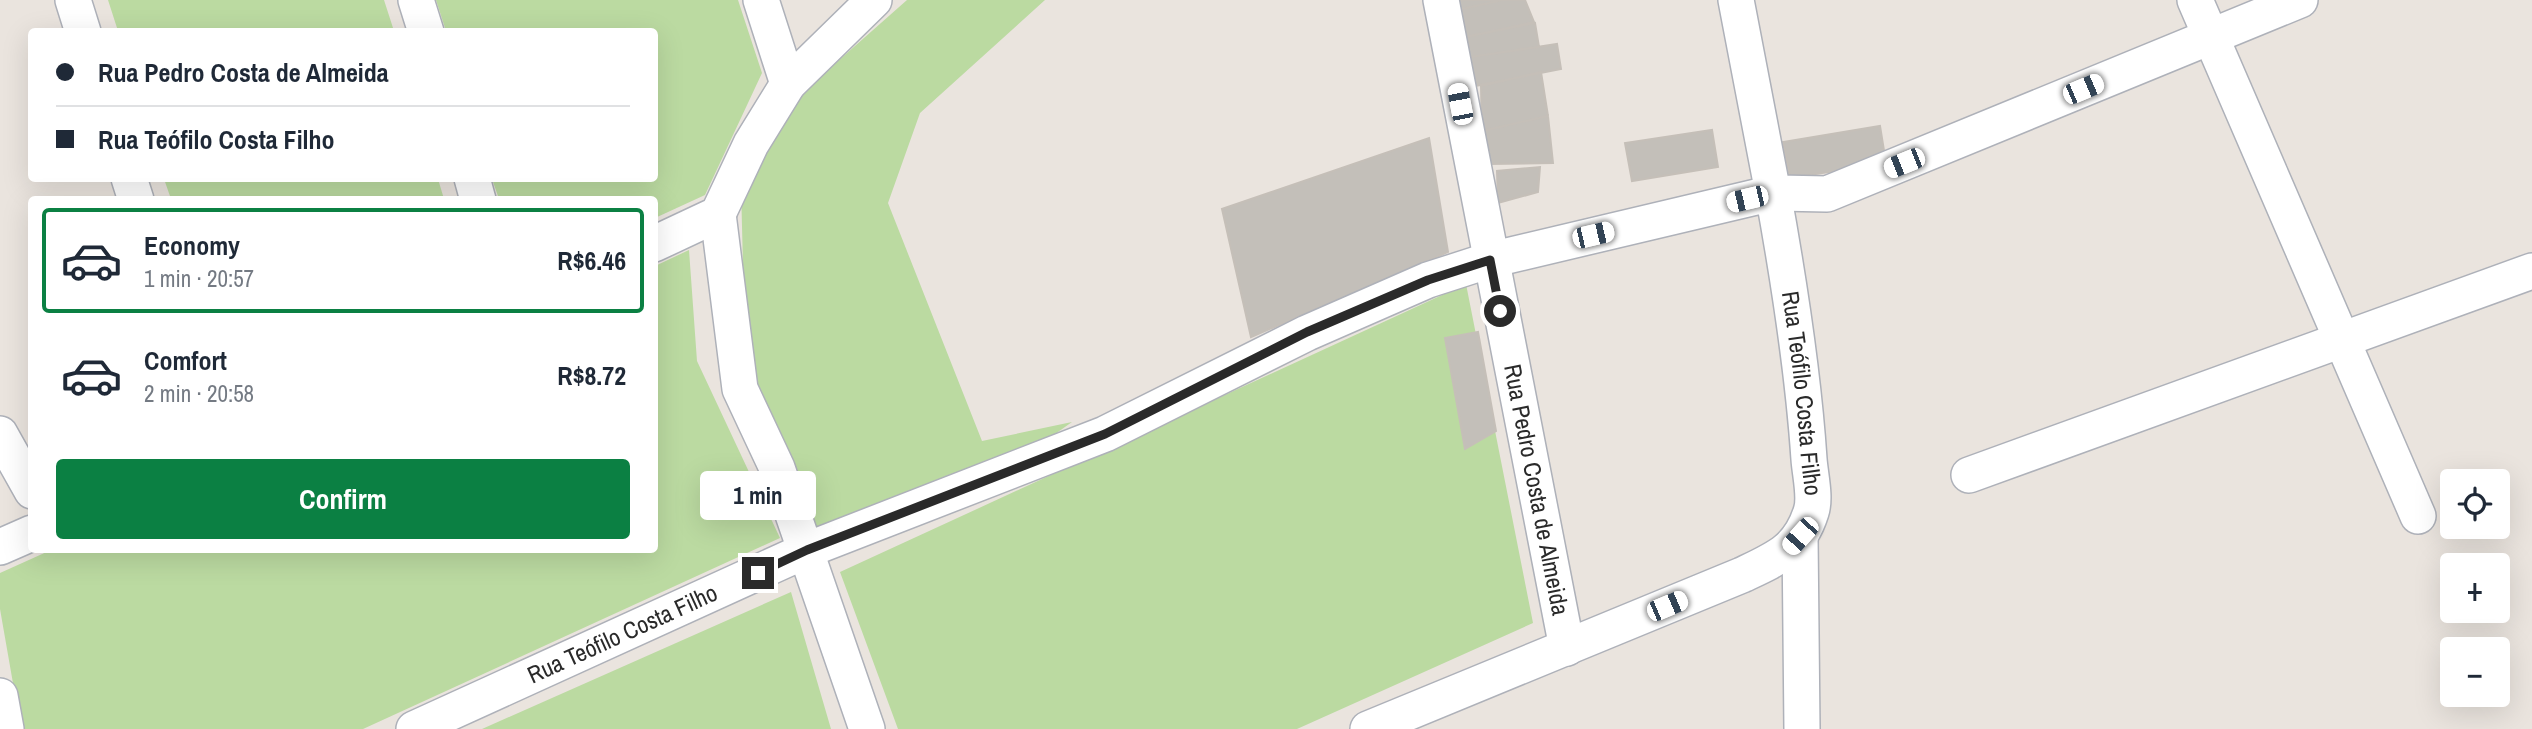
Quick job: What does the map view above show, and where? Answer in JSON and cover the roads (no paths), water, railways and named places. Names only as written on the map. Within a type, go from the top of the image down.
[{"type":"street","points":[[74,0],[82,28]]},
{"type":"street","points":[[416,0],[425,28]]},
{"type":"street","points":[[761,0],[788,85]]},
{"type":"street","points":[[867,729],[777,468],[740,390],[718,214],[751,145],[788,85],[874,0]]},
{"type":"street","name":"Rua Pedro Costa de Almeida","points":[[1441,0],[1567,648]]},
{"type":"street","name":"Rua Teófilo Costa Filho","points":[[1368,729],[1782,556],[1800,536],[1812,510],[1806,415],[1793,307],[1736,0]]},
{"type":"street","points":[[2195,0],[2418,516]]},
{"type":"street","points":[[1773,193],[1828,194],[2300,0]]},
{"type":"street","name":"Rua Teófilo Costa Filho","points":[[414,729],[807,550],[1105,434],[1307,332],[1428,280],[1490,260],[1773,193]]},
{"type":"street","points":[[658,242],[718,214]]},
{"type":"street","points":[[1969,475],[2532,271]]},
{"type":"street","points":[[0,434],[28,484]]},
{"type":"street","points":[[0,547],[28,535]]},
{"type":"street","points":[[1800,536],[1802,729]]},
{"type":"street","points":[[0,696],[6,729]]}]
